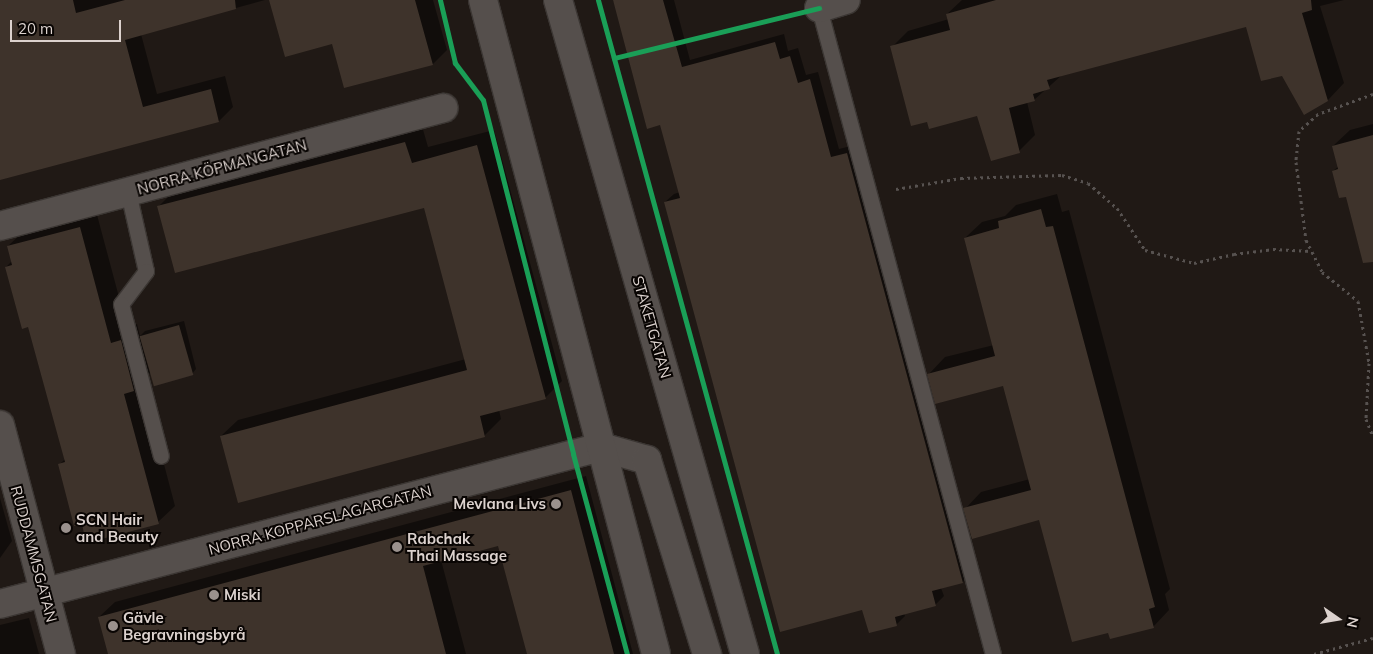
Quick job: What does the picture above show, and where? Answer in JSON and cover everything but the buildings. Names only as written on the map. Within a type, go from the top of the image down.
[{"type":"street","points":[[483,0],[656,654]]},
{"type":"street","name":"STAKETGATAN","points":[[558,0],[745,654]]},
{"type":"street","points":[[819,8],[846,0]]},
{"type":"street","name":"NORRA KÖPMANGATAN","points":[[0,226],[444,108]]},
{"type":"street","name":"RUDDAMMSGATAN","points":[[0,425],[60,654]]},
{"type":"street","points":[[601,447],[647,460],[707,654]]},
{"type":"street","name":"NORRA KOPPARSLAGARGATAN","points":[[0,604],[601,447]]},
{"type":"lane","points":[[819,8],[993,654]]},
{"type":"lane","points":[[128,192],[146,271],[121,304],[161,456]]},
{"type":"path","points":[[1373,94],[1318,114],[1299,131],[1296,162],[1306,240],[1322,272],[1358,301],[1369,363],[1366,419],[1373,436]]},
{"type":"path","points":[[870,194],[961,178],[1062,175],[1088,183],[1117,208],[1145,250],[1194,263],[1234,254],[1273,249],[1311,251]]},
{"type":"path","points":[[1314,654],[1373,638]]},
{"type":"cycle path","points":[[440,0],[455,63],[483,100],[573,454],[627,654]]},
{"type":"cycle path","points":[[598,0],[777,654]]},
{"type":"cycle path","points":[[614,58],[819,8]]},
{"type":"place","name":"Mevlana Livs","points":[[556,504]]},
{"type":"place","name":"SCN Hair and Beauty","points":[[66,528]]},
{"type":"place","name":"Rabchak Thai Massage","points":[[397,547]]},
{"type":"place","name":"Miski","points":[[214,595]]},
{"type":"place","name":"Gävle Begravningsbyrå","points":[[113,626]]}]
